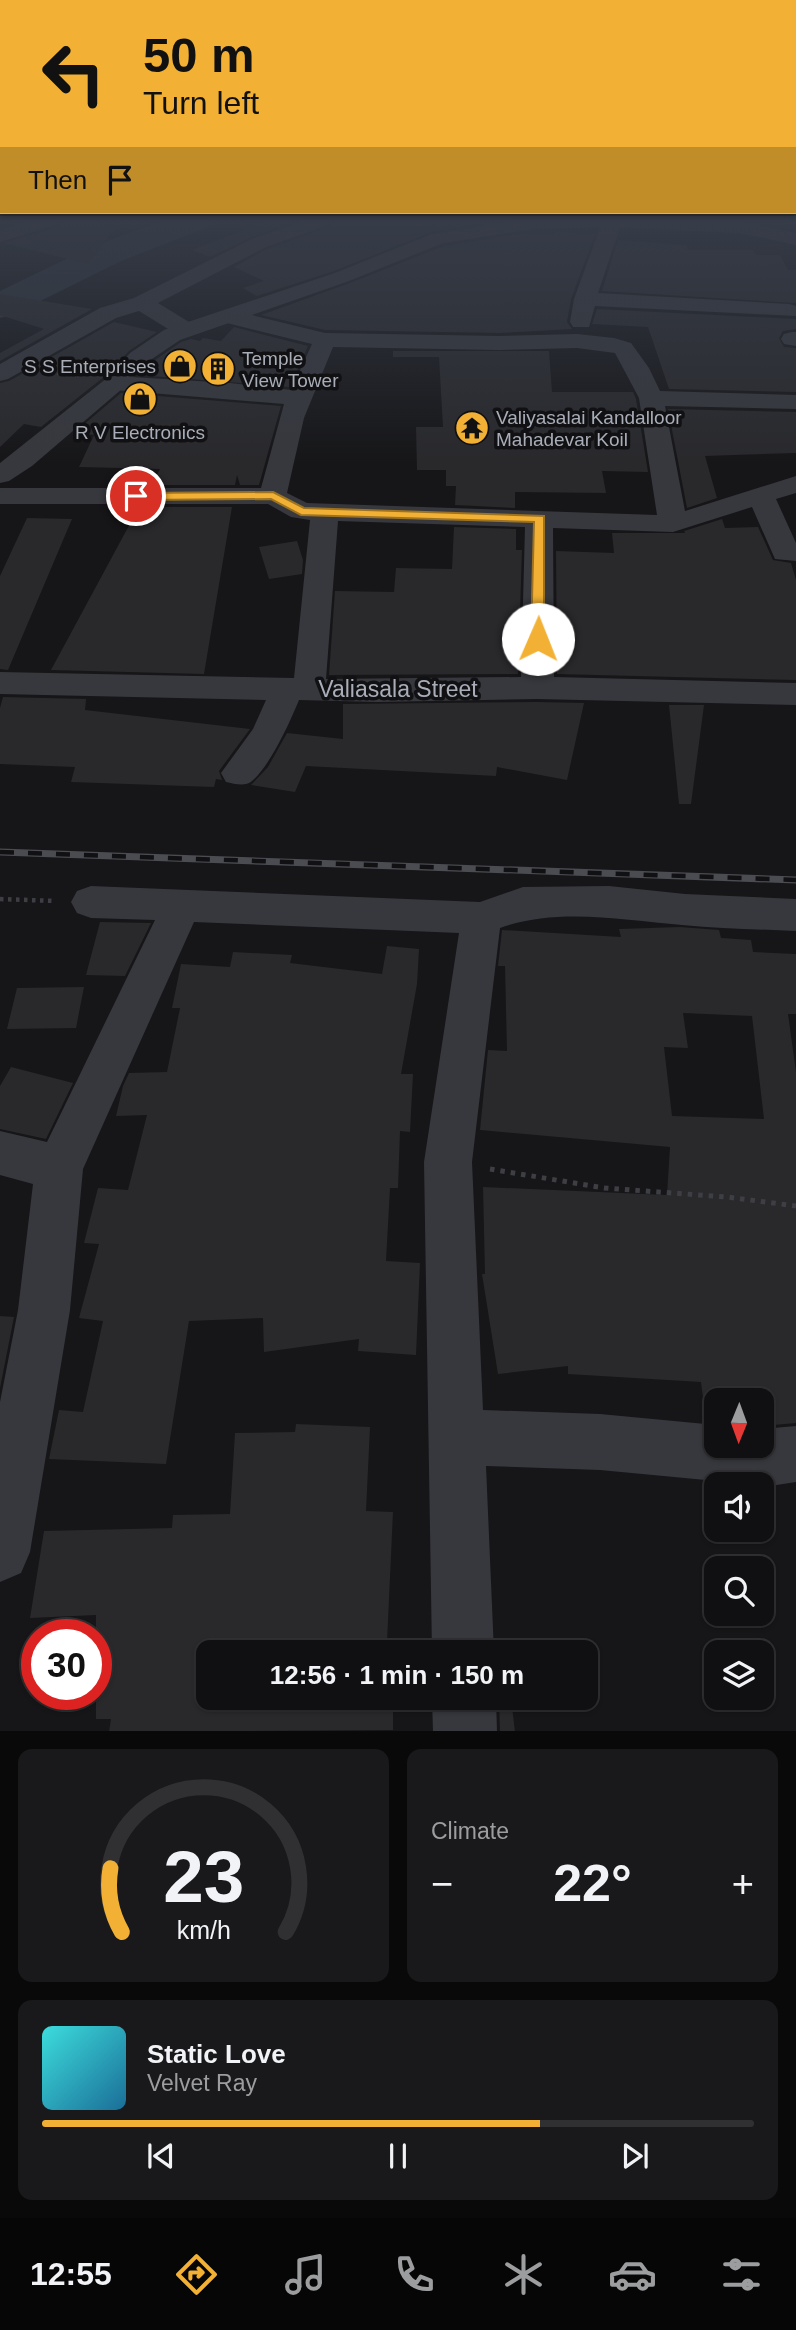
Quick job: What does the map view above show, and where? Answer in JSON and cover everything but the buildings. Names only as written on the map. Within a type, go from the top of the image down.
[{"type":"street","points":[[0,374],[108,313],[146,301]]},
{"type":"street","points":[[0,475],[23,460],[115,383],[138,358],[172,335],[276,301]]},
{"type":"street","points":[[577,341],[586,301]]},
{"type":"street","points":[[616,301],[789,311]]},
{"type":"street","points":[[142,303],[186,330]]},
{"type":"street","points":[[231,317],[325,340],[486,343],[577,341],[623,348],[637,368],[651,398],[674,524]]},
{"type":"street","points":[[273,496],[291,418],[325,340]]},
{"type":"street","points":[[115,383],[230,390],[299,398]]},
{"type":"street","points":[[651,398],[796,402]]},
{"type":"street","points":[[0,496],[273,496],[301,511],[674,524],[796,484]]},
{"type":"street","points":[[761,497],[785,553],[796,552]]},
{"type":"street","points":[[239,772],[298,690],[326,512]]},
{"type":"street","points":[[537,688],[540,518]]},
{"type":"street","name":"Valiasala Street","points":[[0,684],[298,690],[537,688],[796,694]]},
{"type":"street","points":[[91,902],[481,918],[523,903],[610,902],[685,910],[796,915]]},
{"type":"street","points":[[0,1552],[44,1310],[59,1168],[182,905]]},
{"type":"street","points":[[463,1640],[448,1162],[481,918]]},
{"type":"street","points":[[0,1153],[59,1168]]},
{"type":"street","points":[[458,1437],[600,1442],[770,1458],[796,1454]]},
{"type":"street","points":[[464,1710],[465,1731]]},
{"type":"path","points":[[0,898],[91,902]]},
{"type":"path","points":[[448,1162],[604,1188],[727,1197],[796,1206]]},
{"type":"waterway","points":[[0,306],[11,301]]},
{"type":"railway","points":[[0,852],[796,880]]},
{"type":"place","name":"S S Enterprises","points":[[180,366]]},
{"type":"place","name":"Temple View Tower","points":[[218,369]]},
{"type":"place","name":"R V Electronics","points":[[140,399]]},
{"type":"place","name":"Valiyasalai Kandalloor Mahadevar Koil","points":[[472,428]]},
{"type":"route","points":[[136,496],[273,496],[301,511],[540,518],[538,639]]}]
